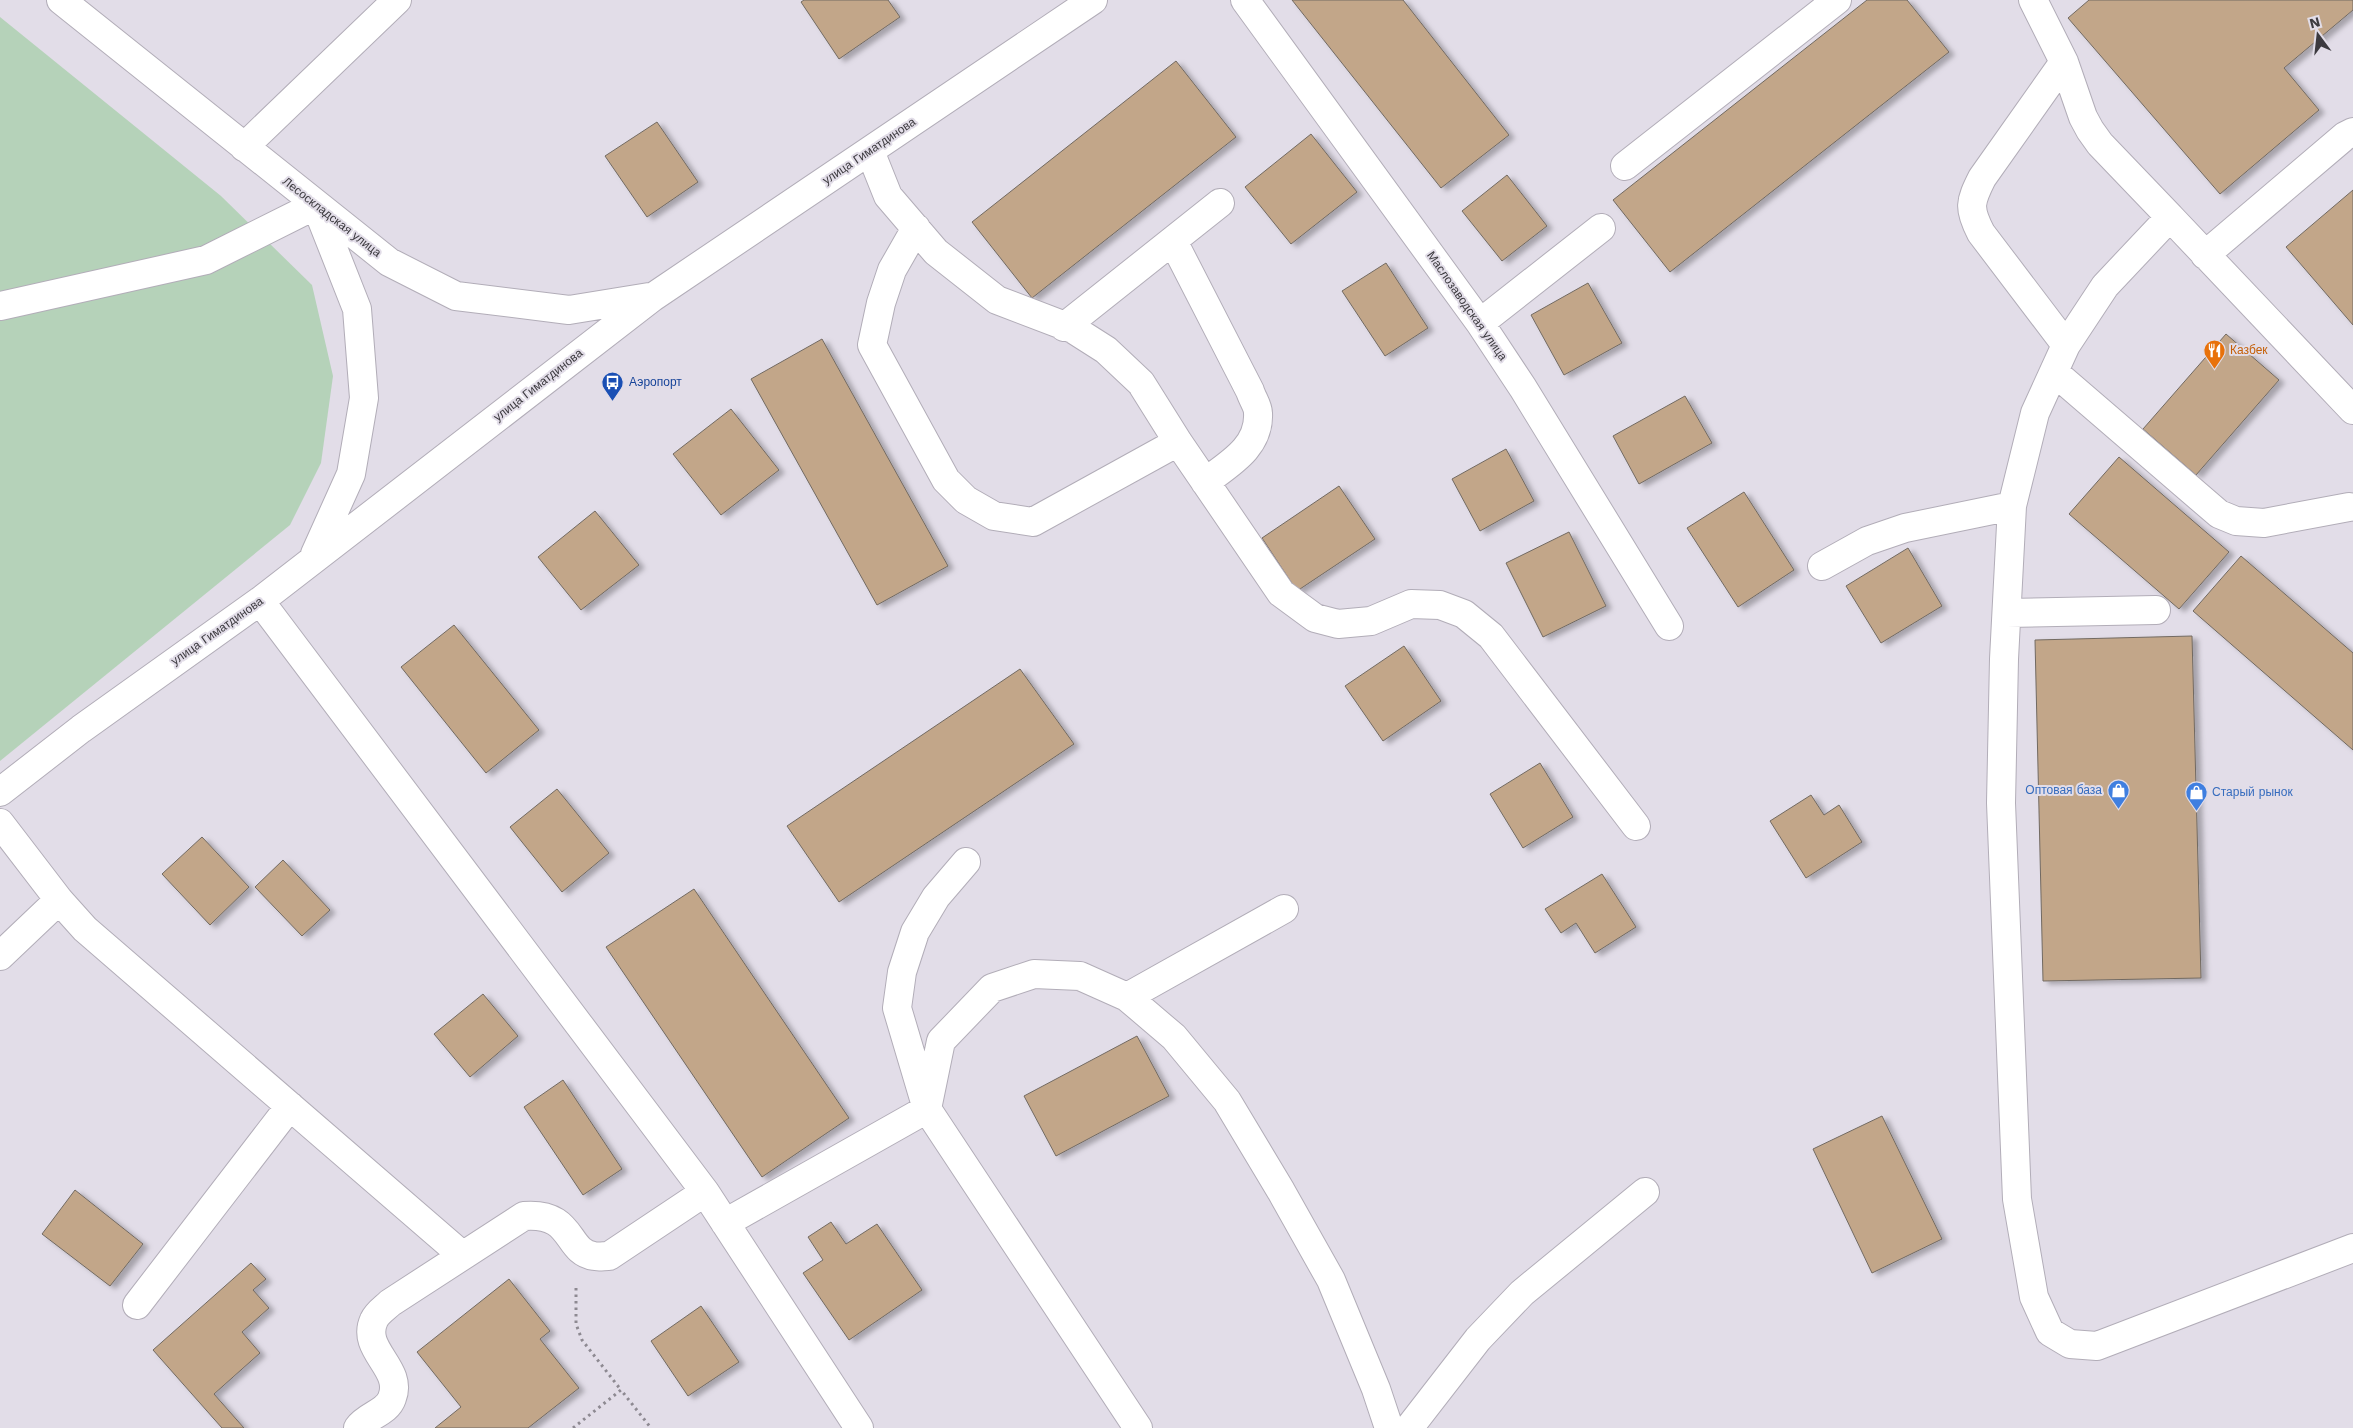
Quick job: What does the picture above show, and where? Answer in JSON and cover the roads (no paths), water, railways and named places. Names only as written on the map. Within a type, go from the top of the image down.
[{"type":"street","name":"Лесоскладская улица","points":[[61,0],[388,262],[456,296],[570,310],[653,297]]},
{"type":"street","points":[[244,147],[397,0]]},
{"type":"street","name":"улица Гиматдинова","points":[[0,792],[81,729],[260,601],[313,558],[653,297],[1093,0]]},
{"type":"street","name":"Маслозаводская улица","points":[[1245,0],[1480,323],[1523,388],[1669,626]]},
{"type":"street","points":[[1625,166],[1836,0]]},
{"type":"street","points":[[2034,0],[2064,62],[2082,117],[2100,144],[2353,410]]},
{"type":"street","points":[[2064,62],[1982,178],[1972,199],[1972,214],[1981,233],[2066,345]]},
{"type":"street","points":[[2205,255],[2345,136],[2353,132]]},
{"type":"street","points":[[870,151],[888,196],[936,252],[997,300],[1064,326],[1106,350],[1141,383],[1178,442],[1281,593],[1315,618],[1338,624],[1371,621],[1412,604],[1440,605],[1464,614],[1491,636],[1636,826]]},
{"type":"street","points":[[1064,326],[1220,203]]},
{"type":"street","points":[[0,306],[206,260],[316,205],[357,309],[364,398],[351,474],[313,558]]},
{"type":"street","points":[[2170,217],[2104,286],[2066,345],[2035,413],[2012,506],[2001,803],[2017,1199],[2034,1297],[2050,1332],[2070,1344],[2097,1346],[2353,1248]]},
{"type":"street","points":[[916,228],[892,270],[881,303],[872,345],[946,480],[966,500],[994,516],[1033,522],[1178,442]]},
{"type":"street","points":[[1480,323],[1601,228]]},
{"type":"street","points":[[1173,241],[1258,412],[1256,433],[1245,451],[1205,482]]},
{"type":"street","points":[[2054,372],[2219,514],[2236,521],[2264,523],[2349,507]]},
{"type":"street","points":[[1822,566],[1867,541],[1905,528],[2012,506]]},
{"type":"street","points":[[260,601],[705,1192],[859,1428]]},
{"type":"street","points":[[2007,613],[2156,610]]},
{"type":"street","points":[[0,823],[59,900],[85,929],[462,1256]]},
{"type":"street","points":[[966,862],[936,897],[923,918],[915,932],[902,972],[897,1008],[927,1109],[1138,1428]]},
{"type":"street","points":[[0,956],[59,900]]},
{"type":"street","points":[[1127,997],[1284,909]]},
{"type":"street","points":[[725,1223],[927,1109],[940,1041],[992,988],[1034,974],[1080,976],[1127,997],[1174,1037],[1227,1101],[1331,1280],[1376,1389],[1389,1428]]},
{"type":"street","points":[[137,1305],[290,1106]]},
{"type":"street","points":[[358,1428],[385,1408],[392,1399],[395,1384],[390,1370],[374,1347],[371,1332],[374,1318],[390,1303],[524,1216],[539,1215],[556,1221],[568,1233],[579,1249],[592,1256],[609,1256],[705,1192]]},
{"type":"street","points":[[1409,1428],[1478,1339],[1522,1293],[1645,1192]]},
{"type":"place","name":"Казбек","points":[[2214,369]]},
{"type":"place","name":"Аэропорт","points":[[613,401]]},
{"type":"place","name":"Оптовая база","points":[[2118,809]]},
{"type":"place","name":"Старый рынок","points":[[2196,811]]}]
